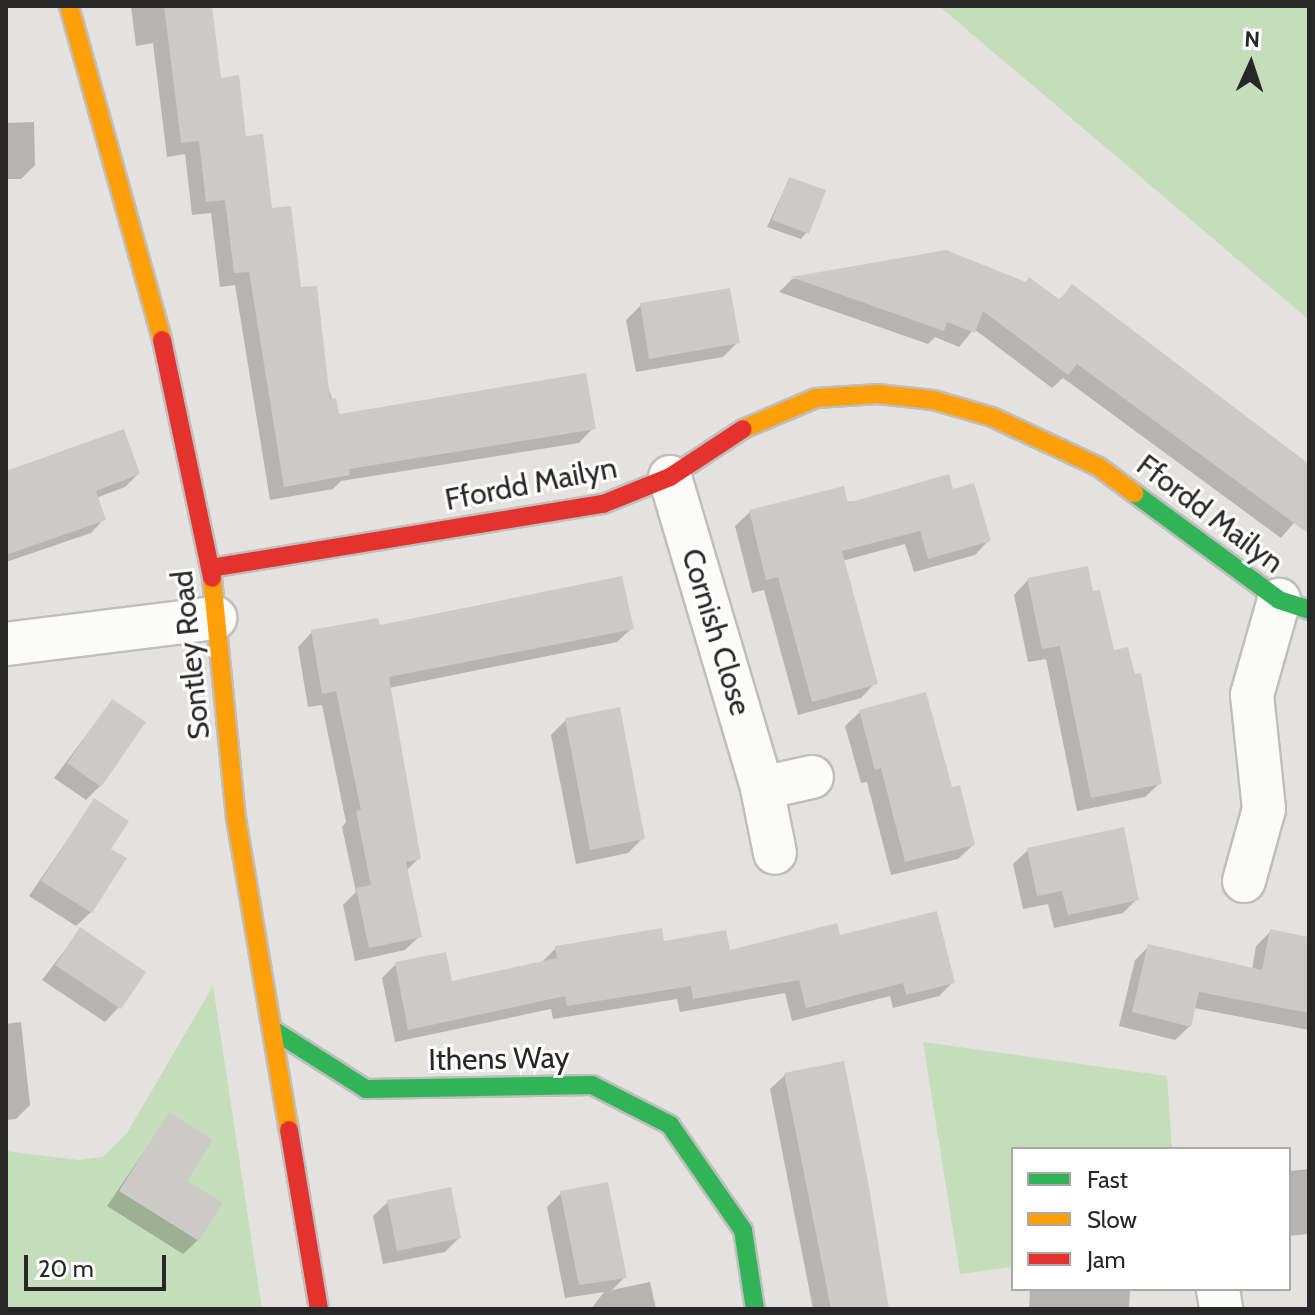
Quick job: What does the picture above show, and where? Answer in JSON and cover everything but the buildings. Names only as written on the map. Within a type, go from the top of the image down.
[{"type":"street","name":"Sontley Road","points":[[69,6],[151,290],[211,568],[236,818],[319,1309]]},
{"type":"street","name":"Ffordd Mailyn","points":[[211,568],[603,504],[670,477],[762,417],[816,398],[878,394],[933,400],[992,417],[1099,467],[1294,605]]},
{"type":"street","name":"Cornish Close","points":[[670,477],[762,788],[775,853]]},
{"type":"street","points":[[1244,881],[1264,809],[1252,695],[1294,605]]},
{"type":"street","points":[[6,644],[215,618]]},
{"type":"street","points":[[762,788],[812,777]]},
{"type":"street","name":"Ithens Way","points":[[273,1030],[366,1089],[592,1085],[670,1125],[743,1230],[755,1309]]},
{"type":"green space","points":[[939,6],[1309,6],[1309,320]]},
{"type":"green space","points":[[213,986],[262,1309],[6,1309],[6,1151],[79,1160],[103,1157],[127,1133]]},
{"type":"green space","points":[[923,1042],[1167,1076],[1172,1147],[1011,1147],[1011,1267],[960,1274]]},
{"type":"traffic: fast","points":[[1134,493],[1279,600],[1309,610]]},
{"type":"traffic: fast","points":[[273,1030],[366,1089],[592,1085],[670,1125],[743,1230],[755,1309]]},
{"type":"traffic: slow","points":[[69,6],[162,340]]},
{"type":"traffic: slow","points":[[743,429],[816,398],[878,394],[933,400],[992,417],[1099,467],[1134,493]]},
{"type":"traffic: slow","points":[[212,578],[236,818],[289,1130]]},
{"type":"traffic: jam","points":[[162,340],[212,578]]},
{"type":"traffic: jam","points":[[211,568],[603,504],[670,477],[743,429]]},
{"type":"traffic: jam","points":[[289,1130],[319,1309]]}]
